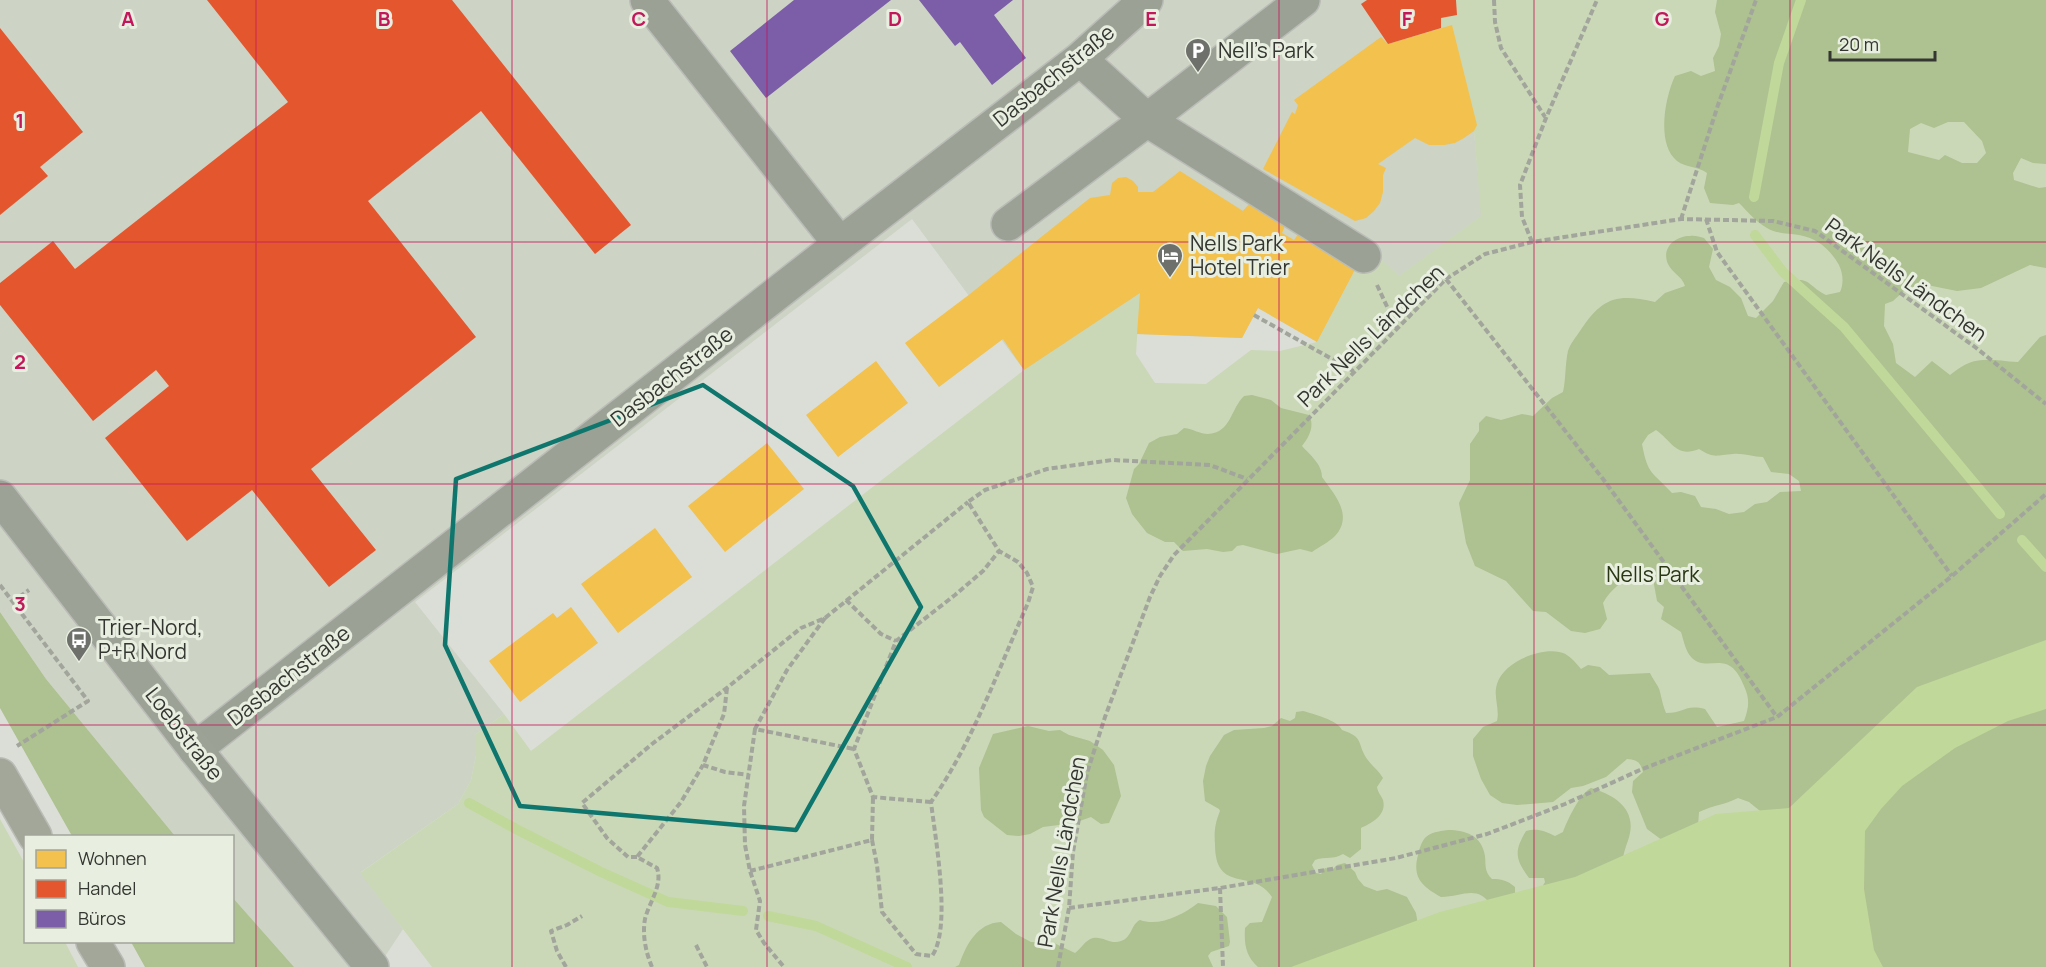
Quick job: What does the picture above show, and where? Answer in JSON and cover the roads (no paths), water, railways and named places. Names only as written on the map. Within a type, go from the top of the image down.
[{"type":"highway","points":[[8,761],[35,835]]},
{"type":"highway","points":[[94,943],[108,967]]},
{"type":"main road","name":"Loebstraße","points":[[0,497],[195,749],[372,967]]},
{"type":"street","points":[[647,0],[840,244]]},
{"type":"street","name":"Dasbachstraße","points":[[195,749],[1080,59],[1146,0]]},
{"type":"street","points":[[1008,224],[1303,0]]},
{"type":"street","points":[[1080,59],[1147,120],[1364,256]]},
{"type":"waterway","points":[[1754,197],[1779,63],[1801,0]]},
{"type":"waterway","points":[[1755,235],[1783,272],[1844,327],[2000,514]]},
{"type":"waterway","points":[[2022,540],[2046,567]]},
{"type":"waterway","points":[[469,803],[601,872],[668,902],[743,911]]},
{"type":"waterway","points":[[768,916],[816,926],[907,967]]},
{"type":"place","name":"Nell's Park","points":[[1198,74]]},
{"type":"place","name":"Nells Park Hotel Trier","points":[[1170,279]]},
{"type":"place","name":"Trier-Nord, P+R Nord","points":[[79,663]]},
{"type":"park label","name":"Nells Park","points":[[1653,575]]}]
